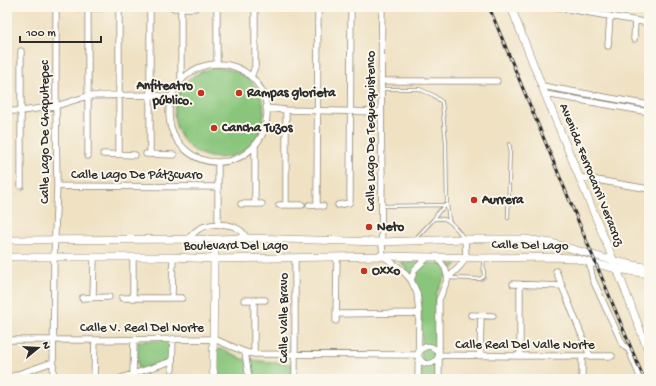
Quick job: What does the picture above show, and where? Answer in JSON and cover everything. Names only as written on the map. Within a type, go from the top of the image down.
[{"type":"street","name":"Calle Lago De Chapultepec","points":[[53,379],[54,256],[57,186],[56,7]]},
{"type":"street","points":[[136,7],[158,7]]},
{"type":"street","points":[[150,7],[148,154],[174,155]]},
{"type":"street","points":[[217,7],[217,63]]},
{"type":"street","points":[[248,7],[261,7]]},
{"type":"street","points":[[251,77],[255,66],[255,7]]},
{"type":"street","points":[[277,7],[292,7]]},
{"type":"street","points":[[302,7],[319,7],[318,111],[320,206],[309,206]]},
{"type":"street","points":[[342,8],[360,7]]},
{"type":"street","name":"Calle Lago De Tequequistenco","points":[[382,7],[381,242],[384,256]]},
{"type":"street","name":"Avenida Ferrocarril Veracruz","points":[[511,7],[614,261],[648,351]]},
{"type":"street","points":[[557,7],[579,9],[649,23]]},
{"type":"street","points":[[80,8],[103,8]]},
{"type":"street","points":[[88,8],[88,156]]},
{"type":"street","points":[[119,8],[119,154]]},
{"type":"street","points":[[174,8],[195,8]]},
{"type":"street","points":[[338,205],[349,203],[350,201],[351,8]]},
{"type":"street","points":[[181,9],[181,80]]},
{"type":"street","points":[[608,46],[610,16]]},
{"type":"street","points":[[634,39],[635,21]]},
{"type":"street","points":[[21,51],[22,186]]},
{"type":"street","points":[[217,63],[241,69],[251,77],[259,86],[264,96],[266,108],[266,120],[258,141],[240,156],[230,160],[218,162],[206,161],[186,150],[172,131],[169,120],[171,96],[181,80],[191,71],[203,66],[217,63]]},
{"type":"street","points":[[381,81],[497,81]]},
{"type":"street","points":[[542,86],[649,105]]},
{"type":"street","points":[[545,94],[649,112]]},
{"type":"street","points":[[7,112],[22,112],[56,106],[88,96],[171,96]]},
{"type":"street","points":[[266,108],[286,110],[381,112]]},
{"type":"street","points":[[286,110],[286,206]]},
{"type":"street","points":[[241,204],[258,204],[255,144]]},
{"type":"street","points":[[103,154],[135,155]]},
{"type":"street","points":[[218,162],[218,224]]},
{"type":"street","points":[[579,177],[649,188]]},
{"type":"street","name":"Calle Lago De Pátzcuaro","points":[[57,186],[218,187]]},
{"type":"street","points":[[279,205],[302,205]]},
{"type":"street","points":[[188,239],[198,229],[209,224],[232,226],[241,230],[246,238]]},
{"type":"street","name":"Boulevard Del Lago","points":[[7,240],[246,238],[381,242],[465,239]]},
{"type":"street","points":[[214,378],[214,258],[217,239]]},
{"type":"street","points":[[439,379],[439,300],[448,278],[466,257],[465,239]]},
{"type":"street","name":"Calle Del Lago","points":[[465,239],[552,242],[614,261],[649,268]]},
{"type":"street","points":[[574,258],[575,250]]},
{"type":"street","points":[[384,256],[401,269],[411,280],[417,293],[418,379]]},
{"type":"street","name":"Boulevard Del Lago","points":[[7,257],[466,257]]},
{"type":"street","points":[[172,298],[173,257]]},
{"type":"street","points":[[336,321],[337,257]]},
{"type":"street","points":[[411,280],[415,269],[428,257]]},
{"type":"street","points":[[437,257],[445,268],[448,278]]},
{"type":"street","name":"Calle Del Lago","points":[[466,257],[574,258],[617,269],[649,274]]},
{"type":"street","points":[[93,298],[94,258]]},
{"type":"street","points":[[133,258],[133,298]]},
{"type":"street","name":"Calle Valle Bravo","points":[[295,258],[295,379]]},
{"type":"street","points":[[589,262],[597,287],[623,345],[629,350],[641,379]]},
{"type":"street","points":[[556,271],[590,356]]},
{"type":"street","points":[[513,284],[562,286]]},
{"type":"street","points":[[520,284],[520,356]]},
{"type":"street","points":[[82,298],[109,297]]},
{"type":"street","points":[[122,298],[182,298]]},
{"type":"street","points":[[244,300],[264,300]]},
{"type":"street","points":[[254,300],[254,354]]},
{"type":"street","points":[[336,314],[418,313]]},
{"type":"street","points":[[471,315],[493,316]]},
{"type":"street","points":[[480,356],[481,316]]},
{"type":"street","points":[[172,369],[173,339]]},
{"type":"street","name":"Calle V. Real Del Norte","points":[[7,340],[214,339],[244,352],[254,354],[418,355]]},
{"type":"street","points":[[94,379],[95,340]]},
{"type":"street","points":[[133,374],[134,340]]},
{"type":"street","points":[[426,346],[437,350],[439,355],[434,362],[426,364],[419,359],[418,355],[420,350],[426,346]]},
{"type":"street","points":[[244,352],[250,379]]},
{"type":"street","name":"Calle Real Del Valle Norte","points":[[439,355],[612,356]]},
{"type":"street","points":[[582,356],[582,379]]},
{"type":"street","points":[[121,378],[172,361]]},
{"type":"street","points":[[7,378],[53,362]]},
{"type":"lane","points":[[381,89],[419,90],[433,95],[442,102],[446,143],[447,205],[449,220]]},
{"type":"lane","points":[[508,218],[509,144]]},
{"type":"lane","points":[[382,206],[447,205]]},
{"type":"lane","points":[[414,241],[447,205]]},
{"type":"lane","points":[[434,219],[445,218],[449,220],[465,239]]},
{"type":"lane","points":[[448,278],[482,278],[484,276],[483,258]]},
{"type":"green space","points":[[219,68],[236,71],[251,81],[261,96],[264,113],[261,130],[251,145],[236,155],[219,158],[202,155],[187,145],[177,130],[174,113],[177,96],[187,81],[202,71]]},
{"type":"green space","points":[[401,262],[457,264],[445,277],[436,294],[437,379],[422,379],[421,297],[416,284]]},
{"type":"green space","points":[[171,340],[171,360],[138,372],[138,341]]},
{"type":"green space","points":[[218,349],[225,350],[242,359],[292,364],[291,379],[220,379],[217,359]]},
{"type":"railway","points":[[489,7],[644,379]]},
{"type":"place","name":"Anfiteatro público.","points":[[201,93]]},
{"type":"place","name":"Rampas glorieta","points":[[239,93]]},
{"type":"place","name":"Cancha Tuzos","points":[[214,128]]},
{"type":"place","name":"Aurrera","points":[[474,200]]},
{"type":"place","name":"Neto","points":[[369,227]]},
{"type":"place","name":"Oxxo","points":[[364,271]]}]
